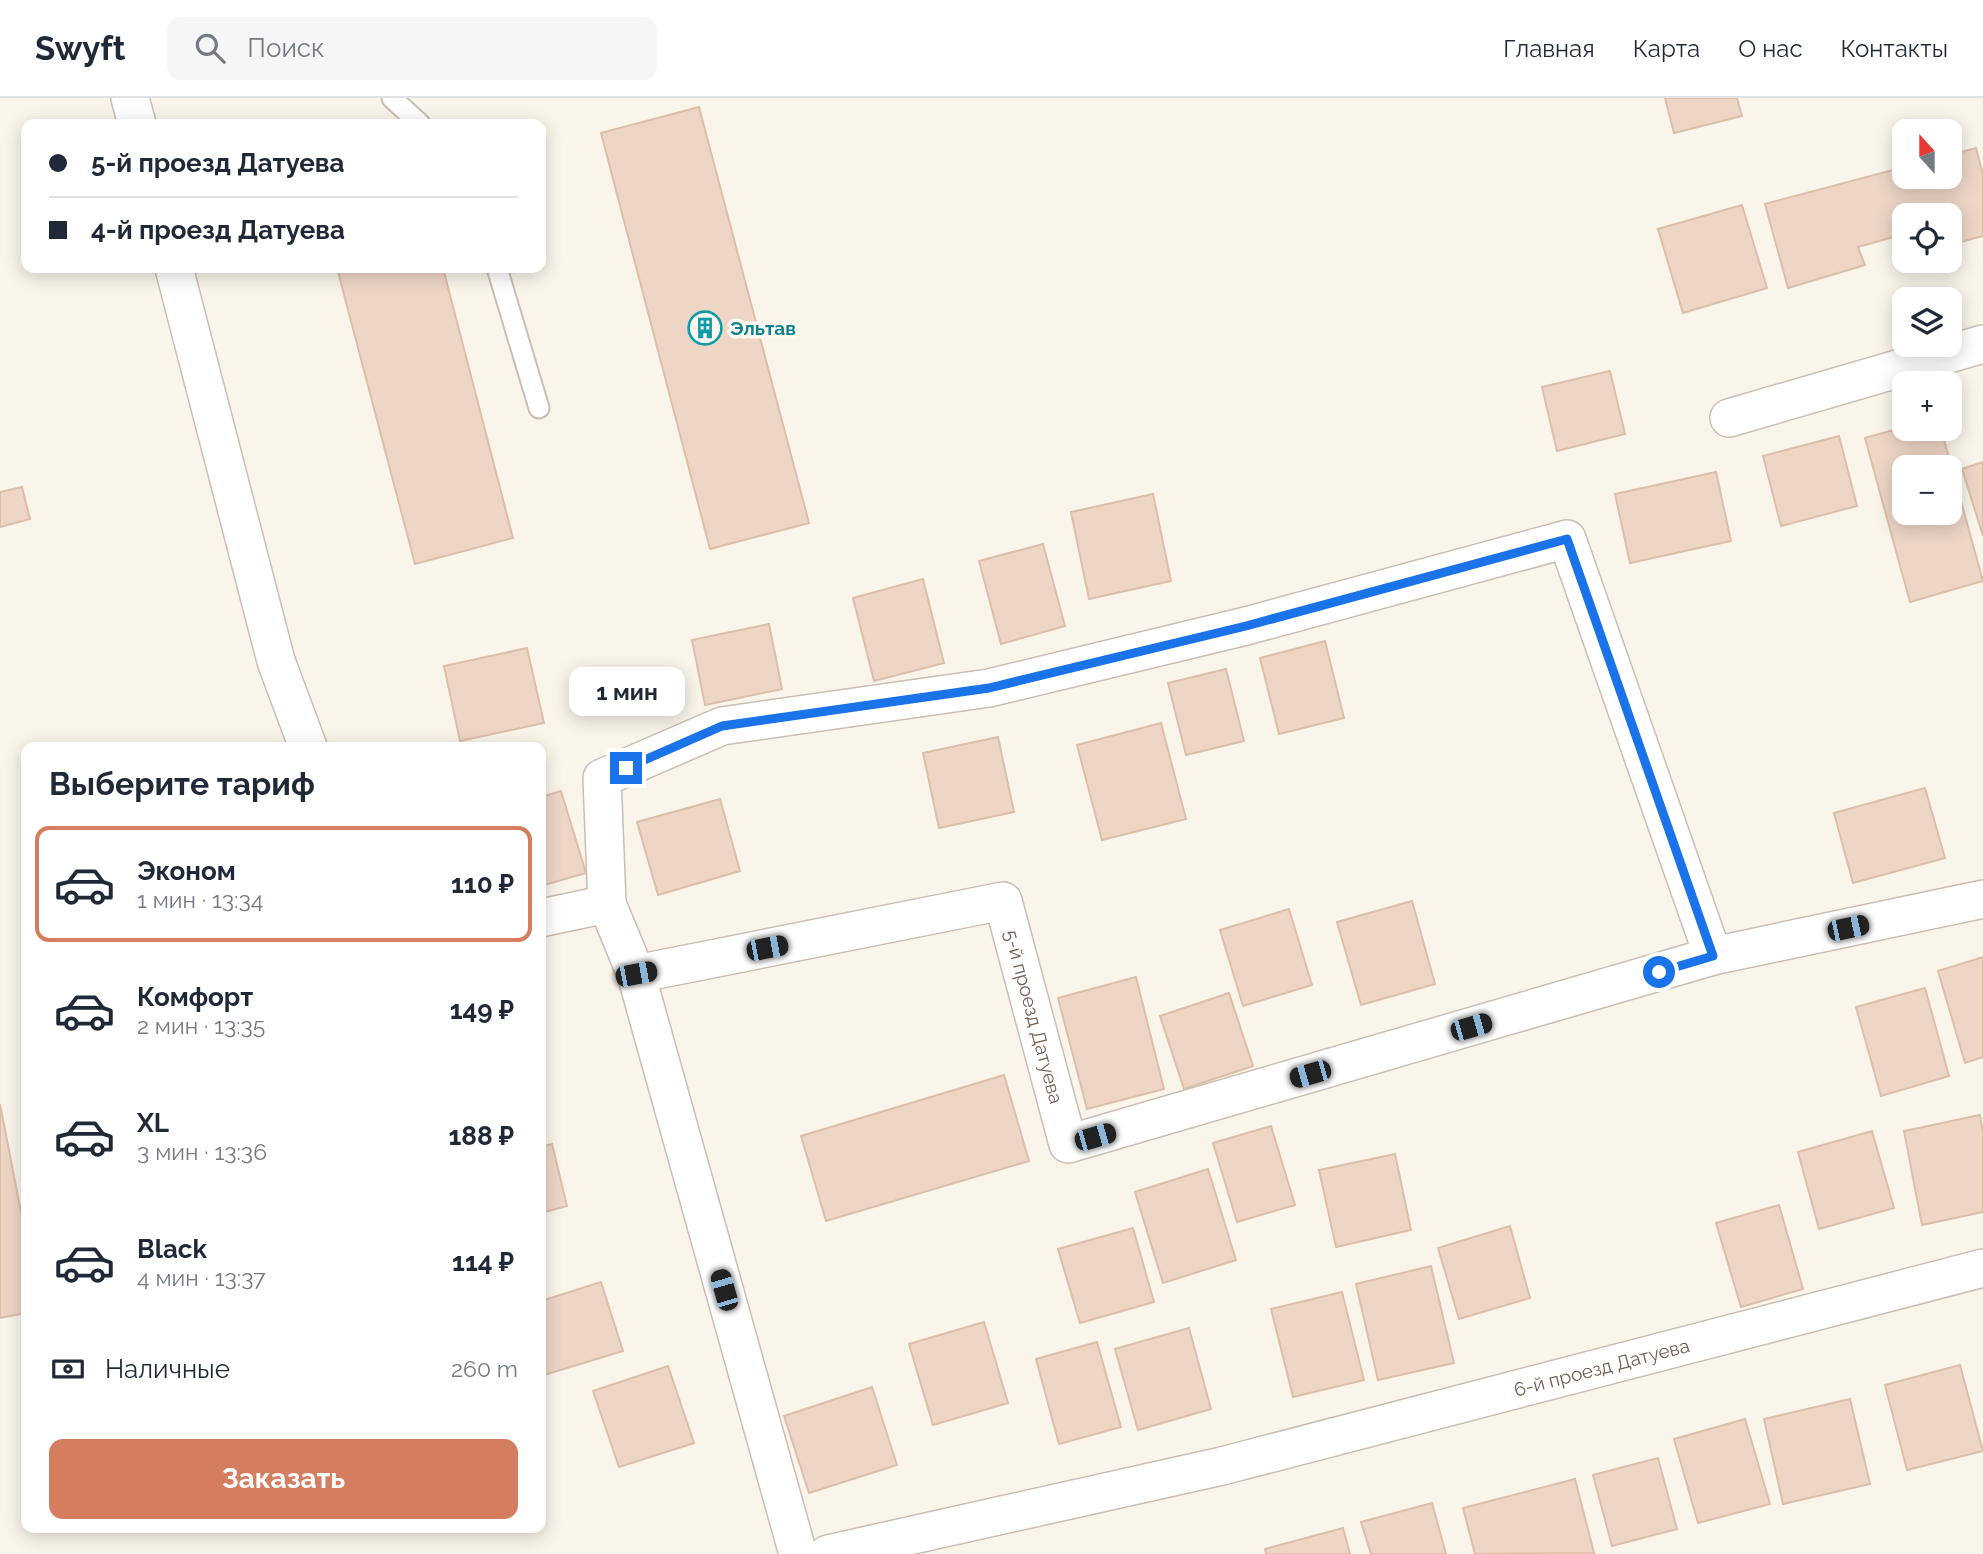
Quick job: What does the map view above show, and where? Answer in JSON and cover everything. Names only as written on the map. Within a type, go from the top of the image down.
[{"type":"street","points":[[130,98],[136,119]]},
{"type":"street","points":[[175,273],[276,661],[306,742]]},
{"type":"street","points":[[1729,418],[1983,344]]},
{"type":"street","points":[[798,1554],[636,974],[607,904],[602,778],[722,726],[989,688],[1246,626],[1567,539],[1713,956]]},
{"type":"street","name":"5-й проезд Датуева","points":[[636,974],[1003,901],[1068,1144],[1713,956],[1983,899]]},
{"type":"street","points":[[546,917],[607,904]]},
{"type":"street","name":"6-й проезд Датуева","points":[[828,1554],[1222,1466],[1983,1268]]},
{"type":"lane","points":[[392,98],[415,119]]},
{"type":"lane","points":[[498,273],[539,408]]},
{"type":"building","points":[[1665,98],[1737,98],[1742,116],[1674,133]]},
{"type":"building","name":"Эльтав","points":[[699,107],[809,523],[710,549],[601,133]]},
{"type":"building","points":[[1976,148],[1983,175],[1983,236],[1962,242],[1962,203],[1892,203],[1892,237],[1858,247],[1865,265],[1788,288],[1765,204],[1892,170],[1892,189],[1962,189],[1962,152]]},
{"type":"building","points":[[1742,205],[1767,288],[1683,313],[1658,229]]},
{"type":"building","points":[[338,273],[444,273],[513,538],[415,564]]},
{"type":"building","points":[[1610,371],[1625,434],[1557,451],[1542,387]]},
{"type":"building","points":[[1892,430],[1892,441],[1944,441],[1948,455],[1892,455],[1892,525],[1962,525],[1962,505],[1983,581],[1910,602],[1865,438]]},
{"type":"building","points":[[1839,436],[1857,506],[1781,526],[1763,456]]},
{"type":"building","points":[[1983,462],[1983,536],[1962,469]]},
{"type":"building","points":[[1716,472],[1731,541],[1630,563],[1615,494]]},
{"type":"building","points":[[22,487],[30,519],[0,527],[0,492]]},
{"type":"building","points":[[1153,494],[1171,581],[1089,599],[1071,512]]},
{"type":"building","points":[[1043,544],[1065,626],[1001,644],[979,561]]},
{"type":"building","points":[[923,579],[944,663],[874,681],[853,598]]},
{"type":"building","points":[[769,624],[782,689],[705,705],[692,640]]},
{"type":"building","points":[[1325,641],[1344,718],[1279,734],[1260,658]]},
{"type":"building","points":[[527,648],[544,723],[460,741],[444,666]]},
{"type":"building","points":[[1226,669],[1244,741],[1186,755],[1168,683]]},
{"type":"building","points":[[1161,723],[1186,819],[1102,840],[1077,745]]},
{"type":"building","points":[[998,737],[1014,812],[939,828],[923,753]]},
{"type":"building","points":[[1925,788],[1945,858],[1853,883],[1834,813]]},
{"type":"building","points":[[561,791],[586,873],[546,885],[546,796]]},
{"type":"building","points":[[720,799],[740,871],[658,895],[637,822]]},
{"type":"building","points":[[1412,901],[1435,984],[1361,1005],[1337,922]]},
{"type":"building","points":[[1289,909],[1312,985],[1243,1006],[1220,930]]},
{"type":"building","points":[[1983,957],[1983,1057],[1965,1063],[1938,971]]},
{"type":"building","points":[[1136,977],[1164,1089],[1087,1109],[1058,998]]},
{"type":"building","points":[[1925,988],[1949,1076],[1881,1096],[1856,1007]]},
{"type":"building","points":[[1229,993],[1253,1066],[1184,1089],[1160,1016]]},
{"type":"building","points":[[1004,1075],[1029,1161],[826,1221],[801,1136]]},
{"type":"building","points":[[0,1104],[21,1212],[21,1314],[0,1318]]},
{"type":"building","points":[[1980,1115],[1983,1132],[1983,1212],[1922,1225],[1904,1131]]},
{"type":"building","points":[[1271,1126],[1295,1205],[1237,1222],[1213,1143]]},
{"type":"building","points":[[1872,1131],[1894,1208],[1819,1229],[1798,1152]]},
{"type":"building","points":[[552,1144],[567,1206],[546,1212],[546,1146]]},
{"type":"building","points":[[1395,1154],[1411,1230],[1336,1247],[1319,1170]]},
{"type":"building","points":[[1208,1169],[1236,1260],[1163,1283],[1135,1192]]},
{"type":"building","points":[[1779,1205],[1803,1289],[1741,1307],[1716,1223]]},
{"type":"building","points":[[1510,1226],[1530,1298],[1459,1319],[1438,1248]]},
{"type":"building","points":[[1133,1228],[1154,1302],[1080,1323],[1058,1249]]},
{"type":"building","points":[[1431,1266],[1454,1363],[1378,1380],[1356,1284]]},
{"type":"building","points":[[601,1282],[623,1351],[546,1374],[546,1299]]},
{"type":"building","points":[[1342,1292],[1364,1380],[1293,1397],[1271,1309]]},
{"type":"building","points":[[984,1322],[1008,1403],[933,1425],[909,1344]]},
{"type":"building","points":[[1189,1328],[1211,1409],[1138,1430],[1115,1349]]},
{"type":"building","points":[[1097,1342],[1121,1427],[1059,1444],[1036,1359]]},
{"type":"building","points":[[1960,1365],[1983,1451],[1907,1470],[1885,1385]]},
{"type":"building","points":[[668,1366],[694,1443],[619,1467],[593,1391]]},
{"type":"building","points":[[872,1387],[897,1465],[809,1493],[784,1416]]},
{"type":"building","points":[[1850,1399],[1870,1484],[1783,1504],[1764,1419]]},
{"type":"building","points":[[1745,1419],[1770,1504],[1698,1523],[1674,1439]]},
{"type":"building","points":[[1658,1458],[1677,1529],[1612,1546],[1593,1475]]},
{"type":"building","points":[[1575,1479],[1594,1553],[1475,1554],[1463,1508]]},
{"type":"building","points":[[1432,1503],[1446,1554],[1371,1554],[1361,1522]]},
{"type":"building","points":[[1343,1528],[1350,1554],[1266,1554],[1265,1549]]},
{"type":"place","name":"Эльтав","points":[[705,328]]},
{"type":"route","points":[[626,768],[722,726],[989,688],[1246,626],[1567,539],[1713,956],[1659,972]]}]
